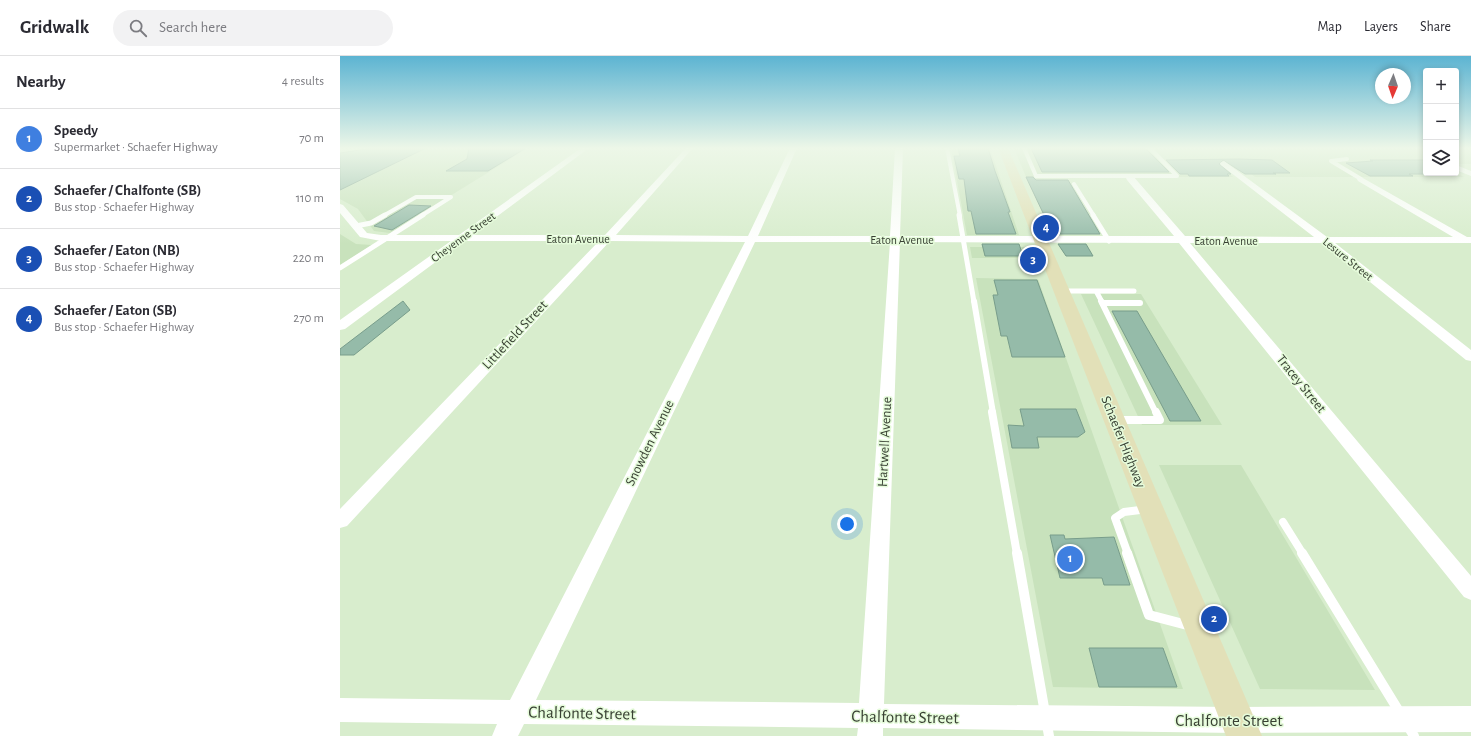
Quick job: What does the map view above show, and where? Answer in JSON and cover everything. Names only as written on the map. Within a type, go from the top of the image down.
[{"type":"street","name":"Cheyenne Street","points":[[340,326],[542,180]]},
{"type":"street","name":"Littlefield Street","points":[[340,521],[607,239],[661,180]]},
{"type":"street","name":"Snowden Avenue","points":[[505,736],[751,240],[779,180]]},
{"type":"street","name":"Hartwell Avenue","points":[[870,726],[898,180]]},
{"type":"street","name":"Schaefer Highway","points":[[1016,180],[1240,728]]},
{"type":"street","name":"Tracey Street","points":[[1131,180],[1184,241],[1471,591]]},
{"type":"street","name":"Lesure Street","points":[[1246,180],[1325,240],[1471,357]]},
{"type":"street","points":[[1362,180],[1469,241]]},
{"type":"street","name":"Eaton Avenue","points":[[342,209],[356,226],[368,236],[387,238],[1469,241]]},
{"type":"street","name":"Chalfonte Street","points":[[340,710],[516,712],[870,726],[1409,728],[1471,719]]},
{"type":"lane","points":[[953,180],[1005,490],[1048,727]]},
{"type":"lane","points":[[1074,184],[1109,241]]},
{"type":"lane","points":[[340,268],[443,203],[450,196],[416,197],[371,223],[356,226]]},
{"type":"lane","points":[[1061,291],[1134,291]]},
{"type":"lane","points":[[1096,291],[1160,420],[1114,420]]},
{"type":"lane","points":[[1102,303],[1140,303]]},
{"type":"lane","points":[[1150,508],[1124,512],[1115,518],[1149,615],[1199,628]]},
{"type":"lane","points":[[1283,522],[1409,728]]},
{"type":"shaded area","points":[[340,180],[476,180],[390,233],[374,231],[358,209],[340,199]]},
{"type":"shaded area","points":[[957,180],[1001,180],[1019,235],[967,235]]},
{"type":"shaded area","points":[[340,234],[356,244],[372,245],[340,265]]},
{"type":"shaded area","points":[[970,247],[1025,247],[1029,258],[972,258]]},
{"type":"shaded area","points":[[976,278],[1038,279],[1183,689],[1053,687]]},
{"type":"shaded area","points":[[1081,294],[1141,294],[1222,425],[1142,425]]},
{"type":"shaded area","points":[[1159,465],[1241,465],[1375,690],[1260,689]]},
{"type":"building","points":[[340,180],[361,180],[340,190]]},
{"type":"building","points":[[964,180],[998,180],[1016,234],[976,234],[971,211],[968,211]]},
{"type":"building","points":[[1027,180],[1068,180],[1100,234],[1053,234]]},
{"type":"building","points":[[409,205],[431,206],[392,230],[374,226]]},
{"type":"building","points":[[982,244],[1019,244],[1023,256],[985,256]]},
{"type":"building","points":[[1058,244],[1086,244],[1093,256],[1066,256]]},
{"type":"building","points":[[994,280],[1037,280],[1065,357],[1012,357],[1007,336],[1001,336],[993,295],[998,295]]},
{"type":"building","points":[[403,301],[410,310],[354,355],[340,355],[340,349]]},
{"type":"building","points":[[1112,311],[1137,311],[1201,421],[1170,421]]},
{"type":"building","points":[[1020,409],[1076,409],[1085,432],[1078,437],[1037,437],[1039,448],[1012,448],[1008,425],[1024,426]]},
{"type":"building","points":[[1050,535],[1064,535],[1065,539],[1114,537],[1130,585],[1104,585],[1102,578],[1060,578]]},
{"type":"building","points":[[1089,648],[1163,648],[1177,687],[1099,687]]},
{"type":"place","name":"Schaefer / Eaton (SB)","points":[[1046,228]]},
{"type":"place","name":"Schaefer / Eaton (NB)","points":[[1033,260]]},
{"type":"place","name":"Speedy","points":[[1070,559]]},
{"type":"place","name":"Schaefer / Chalfonte (SB)","points":[[1214,619]]}]
